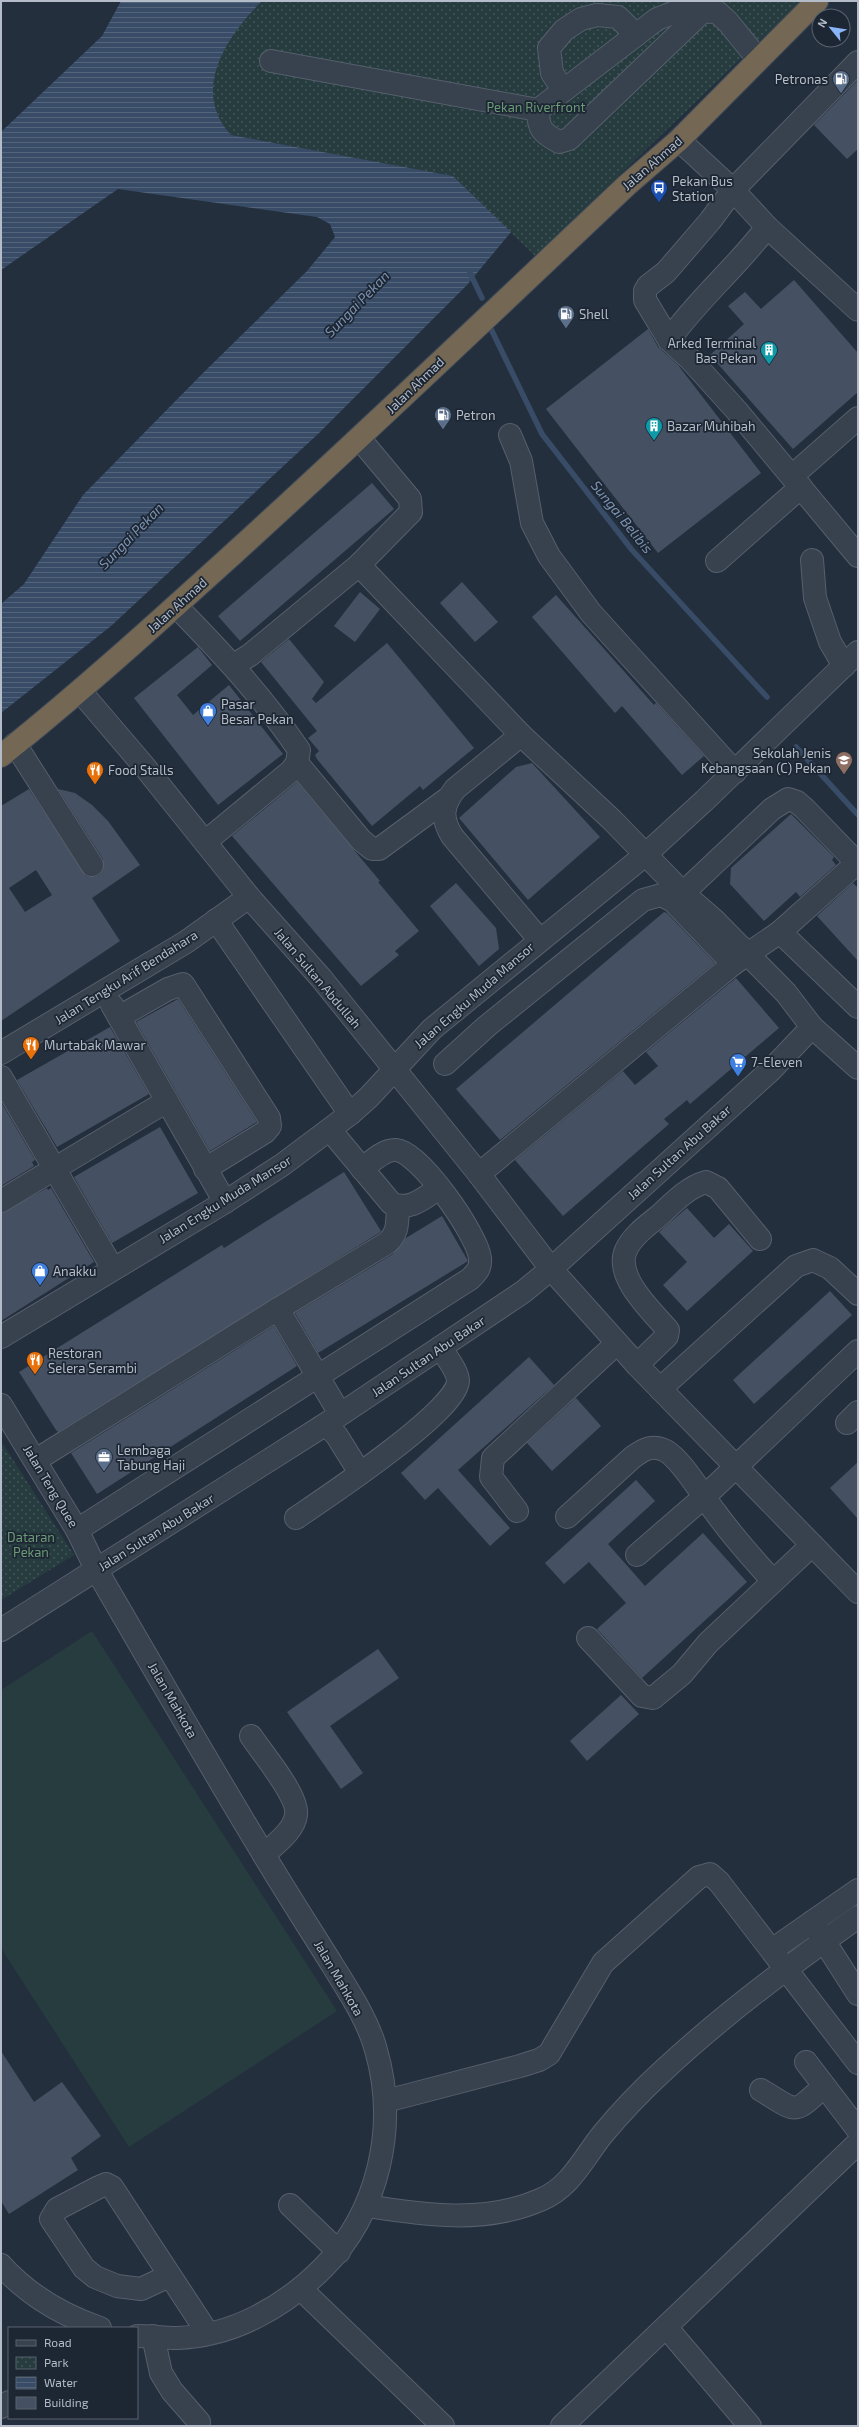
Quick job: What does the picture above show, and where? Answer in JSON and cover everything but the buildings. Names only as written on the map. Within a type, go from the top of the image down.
[{"type":"highway","name":"Jalan Ahmad","points":[[8,750],[80,691],[177,607],[359,438],[627,185],[679,140],[817,1]]},
{"type":"street","points":[[538,110],[538,126],[547,136],[559,142],[569,139],[705,6]]},
{"type":"street","points":[[271,61],[538,110],[657,19],[678,10],[705,6],[717,12],[728,22],[758,59]]},
{"type":"street","points":[[563,90],[552,73],[549,48],[564,30],[581,19],[597,15],[618,17],[636,35]]},
{"type":"street","points":[[858,62],[733,190],[710,221],[666,272],[648,286],[645,291],[645,300],[669,340],[690,359],[737,411],[858,556]]},
{"type":"street","points":[[679,140],[733,190],[767,228],[858,310]]},
{"type":"street","points":[[669,340],[704,297],[742,259],[767,228]]},
{"type":"street","points":[[716,561],[797,482],[858,418]]},
{"type":"street","points":[[510,435],[521,461],[532,523],[549,556],[591,613],[735,772]]},
{"type":"street","points":[[234,665],[250,655],[359,565],[411,512],[410,499],[359,438]]},
{"type":"street","points":[[812,560],[815,598],[830,642],[852,663]]},
{"type":"street","points":[[359,565],[521,735],[612,820],[683,893],[713,919],[740,959]]},
{"type":"street","points":[[177,607],[234,665],[266,704],[299,750],[297,763],[291,771],[205,842]]},
{"type":"street","name":"Jalan Engku Muda Mansor","points":[[1,1337],[224,1202],[282,1165],[330,1130],[350,1114],[432,1029],[539,940],[645,855],[852,663]]},
{"type":"street","name":"Jalan Sultan Abdullah","points":[[80,691],[249,897],[321,978],[479,1174],[551,1269],[616,1344],[858,1592]]},
{"type":"street","points":[[297,763],[361,840],[372,849],[379,849],[447,799],[455,789],[521,735]]},
{"type":"street","points":[[8,750],[92,865]]},
{"type":"street","points":[[447,799],[443,811],[444,824],[452,836],[539,940]]},
{"type":"street","points":[[479,1174],[740,959],[780,932],[858,864],[805,809],[797,802],[788,799],[772,809],[683,893]]},
{"type":"street","points":[[444,1064],[487,1026],[643,900],[661,895],[673,901],[740,959],[786,993],[812,1027],[858,1068]]},
{"type":"street","name":"Jalan Tengku Arif Bendahara","points":[[1,1053],[105,992],[249,897]]},
{"type":"street","points":[[590,900],[612,925]]},
{"type":"street","points":[[216,920],[350,1114]]},
{"type":"street","points":[[780,932],[858,1007]]},
{"type":"street","points":[[119,1017],[168,988],[183,984],[266,1114],[270,1126],[265,1132],[205,1169]]},
{"type":"street","points":[[105,992],[224,1202]]},
{"type":"street","points":[[465,1001],[487,1026]]},
{"type":"street","name":"Jalan Sultan Abu Bakar","points":[[1,1630],[333,1419],[506,1304],[551,1269],[771,1070],[812,1027]]},
{"type":"street","points":[[1,1077],[113,1269]]},
{"type":"street","points":[[1,1201],[167,1101]]},
{"type":"street","points":[[330,1130],[391,1203],[398,1206],[408,1206],[439,1188]]},
{"type":"street","points":[[77,1530],[319,1378],[470,1279],[479,1269],[480,1258],[474,1240],[459,1213],[415,1159],[404,1152],[395,1150],[386,1152],[362,1169]]},
{"type":"street","points":[[637,1365],[667,1336],[668,1330],[628,1282],[624,1266],[626,1251],[636,1236],[694,1185],[706,1182],[718,1188],[760,1239]]},
{"type":"street","points":[[36,1460],[278,1309],[387,1244],[394,1238],[397,1230],[398,1206]]},
{"type":"street","points":[[660,1389],[796,1266],[813,1260],[830,1268],[858,1294]]},
{"type":"street","points":[[278,1309],[319,1378],[333,1419],[337,1436],[360,1473]]},
{"type":"street","points":[[517,1511],[491,1478],[493,1458],[616,1344]]},
{"type":"street","points":[[296,1518],[408,1437],[446,1402],[456,1389],[458,1380],[441,1348]]},
{"type":"street","points":[[637,1555],[704,1497],[858,1351]]},
{"type":"street","name":"Jalan Teng Quee","points":[[1,1405],[36,1460],[77,1530],[96,1569]]},
{"type":"street","points":[[567,1517],[632,1457],[644,1449],[654,1447],[667,1451],[692,1479],[740,1545],[773,1581]]},
{"type":"street","points":[[588,1638],[642,1696],[653,1698],[682,1674],[708,1643],[812,1545]]},
{"type":"street","name":"Jalan Mahkota","points":[[96,1569],[264,1855],[354,2000],[376,2049],[386,2102],[383,2155],[367,2206],[339,2252],[302,2290],[264,2314],[222,2330],[178,2338],[145,2336]]},
{"type":"street","points":[[251,1736],[295,1801],[296,1815],[288,1831],[264,1855]]},
{"type":"street","points":[[386,2102],[520,2066],[539,2060],[549,2054],[603,1963],[699,1877],[710,1874],[719,1882],[858,2063]]},
{"type":"street","points":[[772,1950],[858,1890]]},
{"type":"street","points":[[367,2206],[461,2216],[509,2211],[542,2200],[568,2182],[582,2166],[602,2136],[664,2070],[786,1968],[858,1917]]},
{"type":"street","points":[[812,1922],[858,1994]]},
{"type":"street","points":[[806,2062],[858,2130]]},
{"type":"street","points":[[761,2090],[793,2109],[801,2108],[824,2086]]},
{"type":"street","points":[[562,2426],[858,2143]]},
{"type":"street","points":[[169,2276],[141,2288],[130,2289],[117,2286],[95,2277],[84,2268],[51,2219],[52,2214],[57,2209],[99,2187],[106,2184],[112,2187],[207,2332]]},
{"type":"street","points":[[290,2205],[339,2252]]},
{"type":"street","points":[[1,2265],[32,2294],[55,2309],[98,2327]]},
{"type":"street","points":[[302,2290],[443,2426]]},
{"type":"street","points":[[666,2327],[750,2426]]},
{"type":"street","points":[[145,2336],[161,2373],[172,2392],[199,2422]]},
{"type":"green space","name":"Pekan Riverfront","points":[[262,1],[801,1],[535,256],[453,176],[231,135],[219,118],[213,100],[213,82],[218,64],[236,30]]},
{"type":"green space","name":"Dataran Pekan","points":[[1,1441],[74,1555],[1,1600]]},
{"type":"green space","points":[[92,1631],[337,2011],[129,2147],[1,1948],[1,1690]]},
{"type":"water","name":"Sungai Pekan","points":[[121,1],[262,1],[237,30],[226,47],[218,64],[214,82],[214,100],[219,118],[231,135],[453,176],[511,232],[467,285],[318,434],[111,626],[1,713],[1,604],[24,584],[83,495],[203,373],[307,271],[335,237],[330,224],[317,217],[118,189],[1,270],[1,132],[102,36]]},
{"type":"waterway","points":[[470,273],[482,298]]},
{"type":"waterway","name":"Sungai Belibis","points":[[491,329],[542,434],[632,550],[767,697]]},
{"type":"waterway","points":[[796,747],[858,815]]},
{"type":"place","name":"Petronas","points":[[841,94]]},
{"type":"place","name":"Pekan Bus Station","points":[[659,203]]},
{"type":"place","name":"Shell","points":[[566,329]]},
{"type":"place","name":"Arked Terminal Bas Pekan","points":[[769,365]]},
{"type":"place","name":"Petron","points":[[443,430]]},
{"type":"place","name":"Bazar Muhibah","points":[[654,441]]},
{"type":"place","name":"Pasar Besar Pekan","points":[[208,726]]},
{"type":"place","name":"Sekolah Jenis Kebangsaan (C) Pekan","points":[[844,775]]},
{"type":"place","name":"Food Stalls","points":[[95,785]]},
{"type":"place","name":"Murtabak Mawar","points":[[31,1060]]},
{"type":"place","name":"7-Eleven","points":[[738,1077]]},
{"type":"place","name":"Anakku","points":[[40,1286]]},
{"type":"place","name":"Restoran Selera Serambi","points":[[35,1375]]},
{"type":"place","name":"Lembaga Tabung Haji","points":[[104,1472]]}]
